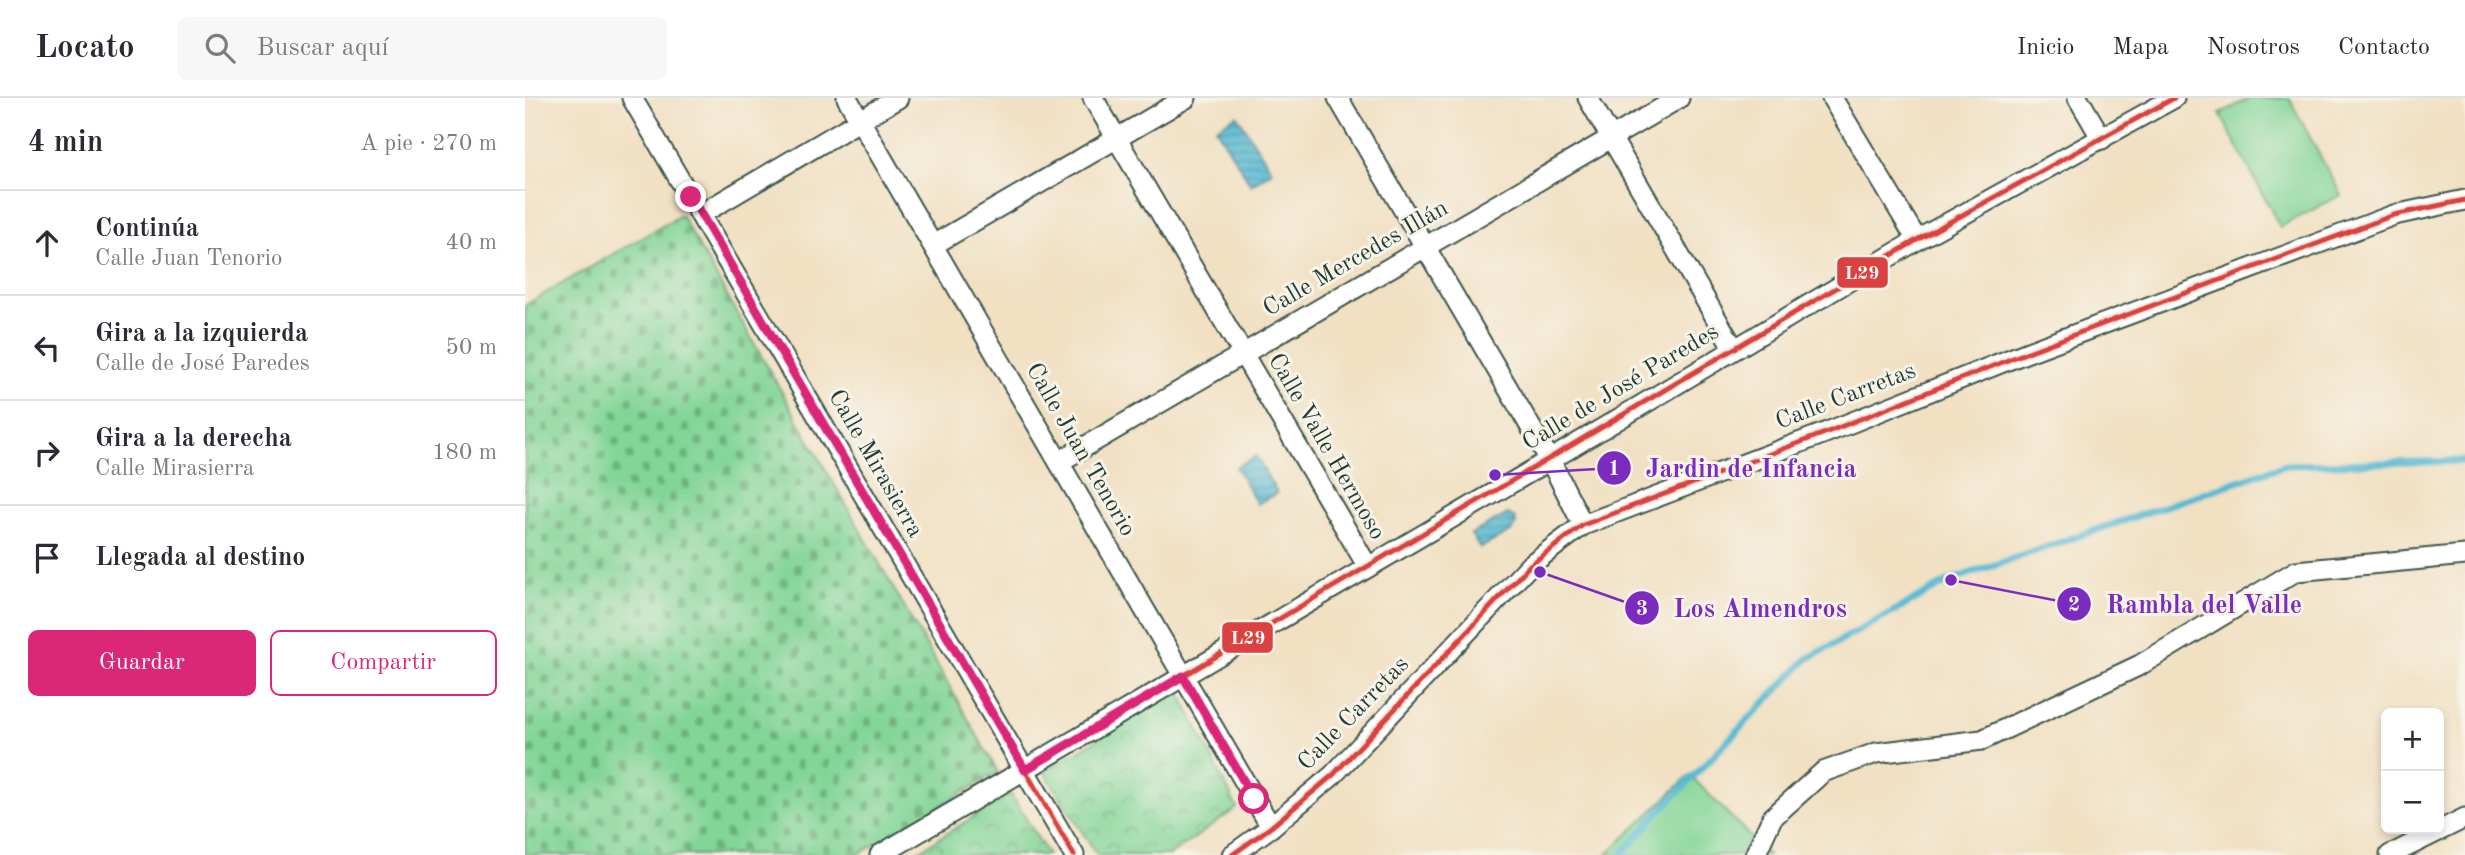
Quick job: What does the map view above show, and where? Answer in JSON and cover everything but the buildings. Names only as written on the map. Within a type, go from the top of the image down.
[{"type":"street","name":"Calle Mirasierra","points":[[632,98],[1074,855]]},
{"type":"street","name":"Calle Juan Tenorio","points":[[847,98],[1271,827]]},
{"type":"street","points":[[701,214],[898,98]]},
{"type":"street","name":"Calle Valle Hermoso","points":[[1093,98],[1368,568]]},
{"type":"street","points":[[933,245],[1186,98]]},
{"type":"street","points":[[1338,98],[1550,460],[1583,525]]},
{"type":"street","points":[[1588,98],[1734,349]]},
{"type":"street","name":"Calle Mercedes Illán","points":[[1059,462],[1679,98]]},
{"type":"street","points":[[1832,98],[1917,240]]},
{"type":"street","points":[[2078,98],[2102,139]]},
{"type":"street","name":"Calle de José Paredes","points":[[880,855],[1917,240],[2174,98]]},
{"type":"street","name":"Calle Carretas","points":[[1232,855],[1271,827],[1333,775],[1530,565],[1583,525],[2028,352],[2394,215],[2465,200]]},
{"type":"street","points":[[1755,855],[1772,818],[1823,772],[1875,753],[1982,740],[2140,665],[2296,571],[2465,555]]},
{"type":"street","points":[[2401,852],[2465,818]]},
{"type":"green space","points":[[2250,98],[2289,98],[2341,195],[2280,227],[2220,114]]},
{"type":"green space","points":[[681,215],[998,772],[857,855],[525,855],[525,305]]},
{"type":"green space","points":[[1179,691],[1237,808],[1170,855],[1097,855],[1044,771]]},
{"type":"green space","points":[[1690,775],[1768,855],[1606,855]]},
{"type":"green space","points":[[1011,794],[1048,855],[912,855]]},
{"type":"water","points":[[1237,115],[1272,171],[1251,185],[1216,128]]},
{"type":"water","points":[[1256,456],[1277,493],[1257,504],[1236,467]]},
{"type":"water","points":[[1508,514],[1515,518],[1516,524],[1511,532],[1480,548],[1471,534]]},
{"type":"waterway","points":[[1621,855],[1655,816],[1807,659],[1951,580],[2285,465],[2465,461]]},
{"type":"transit line","name":"L29","points":[[1074,855],[1025,770],[1917,240],[2174,98]]},
{"type":"transit line","name":"L29","points":[[1232,855],[1271,827],[1333,775],[1530,565],[1583,525],[2028,352],[2394,215],[2465,200]]},
{"type":"place","name":"Jardin de Infancia","points":[[1495,475]]},
{"type":"place","name":"Los Almendros","points":[[1540,572]]},
{"type":"place","name":"Rambla del Valle","points":[[1951,580]]},
{"type":"route","points":[[691,197],[1025,770],[1183,676],[1254,799]]}]
